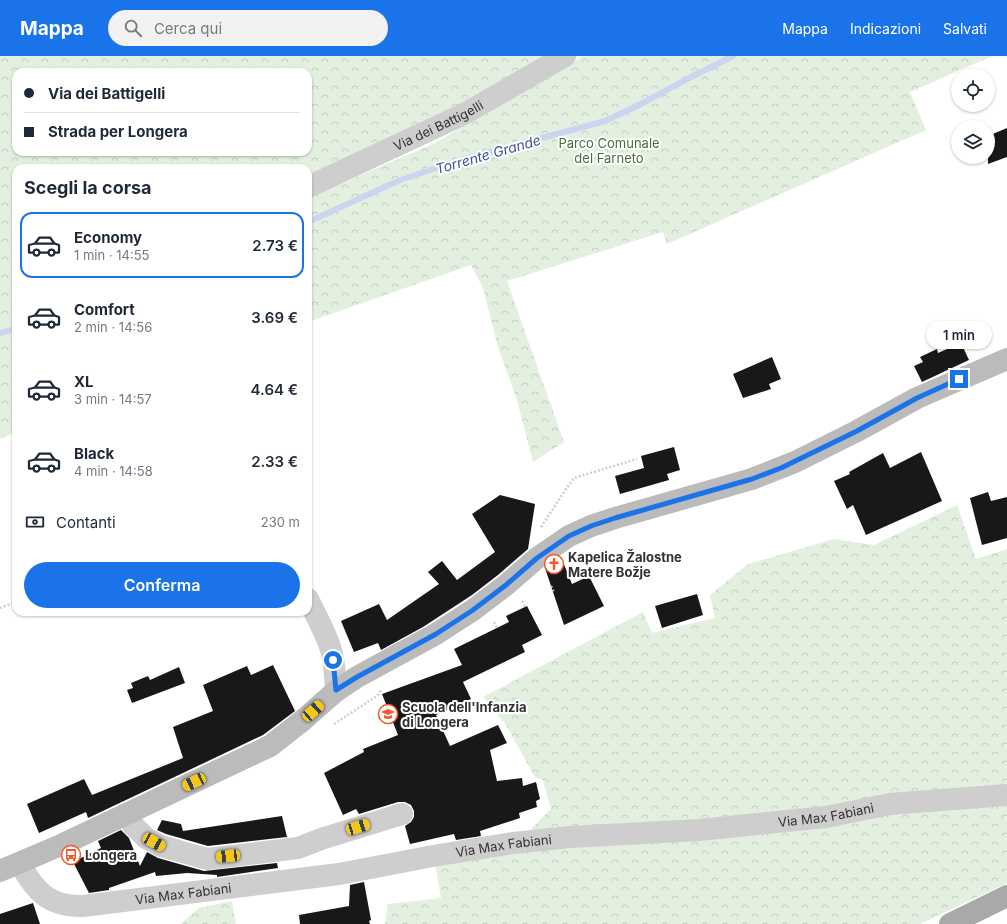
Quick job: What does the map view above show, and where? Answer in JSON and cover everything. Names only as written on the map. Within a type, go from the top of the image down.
[{"type":"main road","points":[[950,924],[1007,896]]},
{"type":"street","name":"Via dei Battigelli","points":[[312,185],[464,114],[565,56]]},
{"type":"street","points":[[10,868],[270,746],[302,721],[336,690],[436,634],[506,585],[537,558],[569,536],[591,526],[615,518],[752,479],[795,462],[857,431],[917,398],[1007,359]]},
{"type":"street","points":[[312,607],[331,650],[336,690]]},
{"type":"street","name":"Via Max Fabiani","points":[[10,868],[29,881],[46,897],[70,906],[83,906],[339,874],[433,856],[513,843],[570,837],[699,830],[826,817],[890,804],[1007,795]]},
{"type":"street","points":[[126,814],[146,838],[156,844],[207,859],[298,848],[321,839],[402,814]]},
{"type":"path","points":[[537,558],[534,545],[536,535],[574,478],[637,459]]},
{"type":"path","points":[[578,574],[581,580]]},
{"type":"path","points":[[551,586],[554,593]]},
{"type":"path","points":[[522,600],[525,607]]},
{"type":"path","points":[[0,608],[12,604]]},
{"type":"path","points":[[493,621],[497,628]]},
{"type":"green space","points":[[0,56],[548,56],[438,117],[312,176],[312,164],[12,164],[12,434],[0,439]]},
{"type":"green space","name":"Parco Comunale del Farneto","points":[[583,56],[992,56],[965,68],[951,68],[951,74],[910,92],[926,130],[667,244],[663,232],[507,281],[564,442],[533,462],[517,400],[498,347],[483,288],[471,265],[312,321],[312,196],[437,142]]},
{"type":"green space","points":[[957,505],[976,559],[1007,549],[1007,883],[920,924],[385,924],[388,904],[441,898],[435,863],[520,850],[531,829],[551,809],[543,780],[535,777],[506,725],[483,697],[643,612],[652,633],[715,618],[710,595],[748,564],[834,539],[874,545]]},
{"type":"green space","points":[[232,901],[236,924],[181,924],[199,908]]},
{"type":"building","points":[[1007,128],[1007,157],[995,161],[995,133]]},
{"type":"building","points":[[961,343],[969,360],[922,382],[914,366],[923,362],[920,357],[937,349],[938,353]]},
{"type":"building","points":[[772,357],[781,379],[769,384],[771,389],[743,398],[733,374]]},
{"type":"building","points":[[674,447],[680,470],[667,474],[669,480],[620,494],[615,476],[644,468],[641,456]]},
{"type":"building","points":[[921,452],[942,501],[866,535],[853,505],[847,509],[834,481],[850,474],[849,472],[883,453],[890,468]]},
{"type":"building","points":[[988,492],[991,501],[1007,497],[1007,538],[982,545],[970,498]]},
{"type":"building","points":[[500,495],[535,504],[528,549],[472,595],[423,627],[381,650],[378,643],[354,652],[341,621],[379,604],[387,620],[439,584],[428,572],[442,561],[457,580],[495,552],[472,514]]},
{"type":"building","points":[[561,557],[572,584],[589,576],[604,606],[564,625],[545,568]]},
{"type":"building","points":[[697,594],[703,615],[662,628],[655,606]]},
{"type":"building","points":[[527,606],[542,635],[522,645],[525,652],[463,682],[471,699],[436,715],[450,746],[498,725],[507,743],[490,750],[497,781],[522,778],[523,786],[536,782],[540,799],[536,801],[537,807],[519,813],[520,818],[480,831],[481,836],[456,840],[454,834],[410,844],[405,826],[411,822],[414,817],[414,811],[411,805],[405,802],[398,802],[359,814],[356,809],[343,815],[324,773],[364,752],[363,749],[398,735],[382,694],[462,665],[454,649],[509,622],[506,616]]},
{"type":"building","points":[[273,665],[295,711],[263,735],[88,818],[86,812],[39,833],[27,804],[84,779],[92,795],[183,758],[173,727],[213,711],[203,685],[247,666],[251,675]]},
{"type":"building","points":[[179,667],[185,683],[132,703],[127,690],[133,688],[131,683],[148,676],[150,680]]},
{"type":"building","points":[[282,816],[287,837],[208,846],[157,830],[162,820],[181,824],[183,831]]},
{"type":"building","points":[[121,830],[129,838],[140,866],[147,852],[158,858],[204,871],[277,863],[278,868],[217,877],[217,875],[187,873],[156,876],[155,872],[109,888],[109,890],[89,893],[73,862],[101,848],[98,841]]},
{"type":"building","points":[[364,882],[371,920],[369,921],[370,924],[300,924],[299,915],[349,906],[350,885]]},
{"type":"building","points":[[33,903],[40,924],[0,924],[0,914]]},
{"type":"waterway","name":"Torrente Grande","points":[[312,220],[400,180],[464,159],[605,121],[733,56]]},
{"type":"waterway","name":"Torrente Grande","points":[[0,333],[12,330]]},
{"type":"place","name":"Kapelica Žalostne Matere Božje","points":[[554,564]]},
{"type":"place","name":"Scuola dell'Infanzia di Longera","points":[[388,714]]},
{"type":"place","name":"Longera","points":[[71,855]]},
{"type":"route","points":[[333,660],[336,690],[436,634],[473,610],[506,585],[537,558],[569,536],[591,526],[615,518],[752,479],[781,468],[857,431],[917,398],[959,379]]}]
